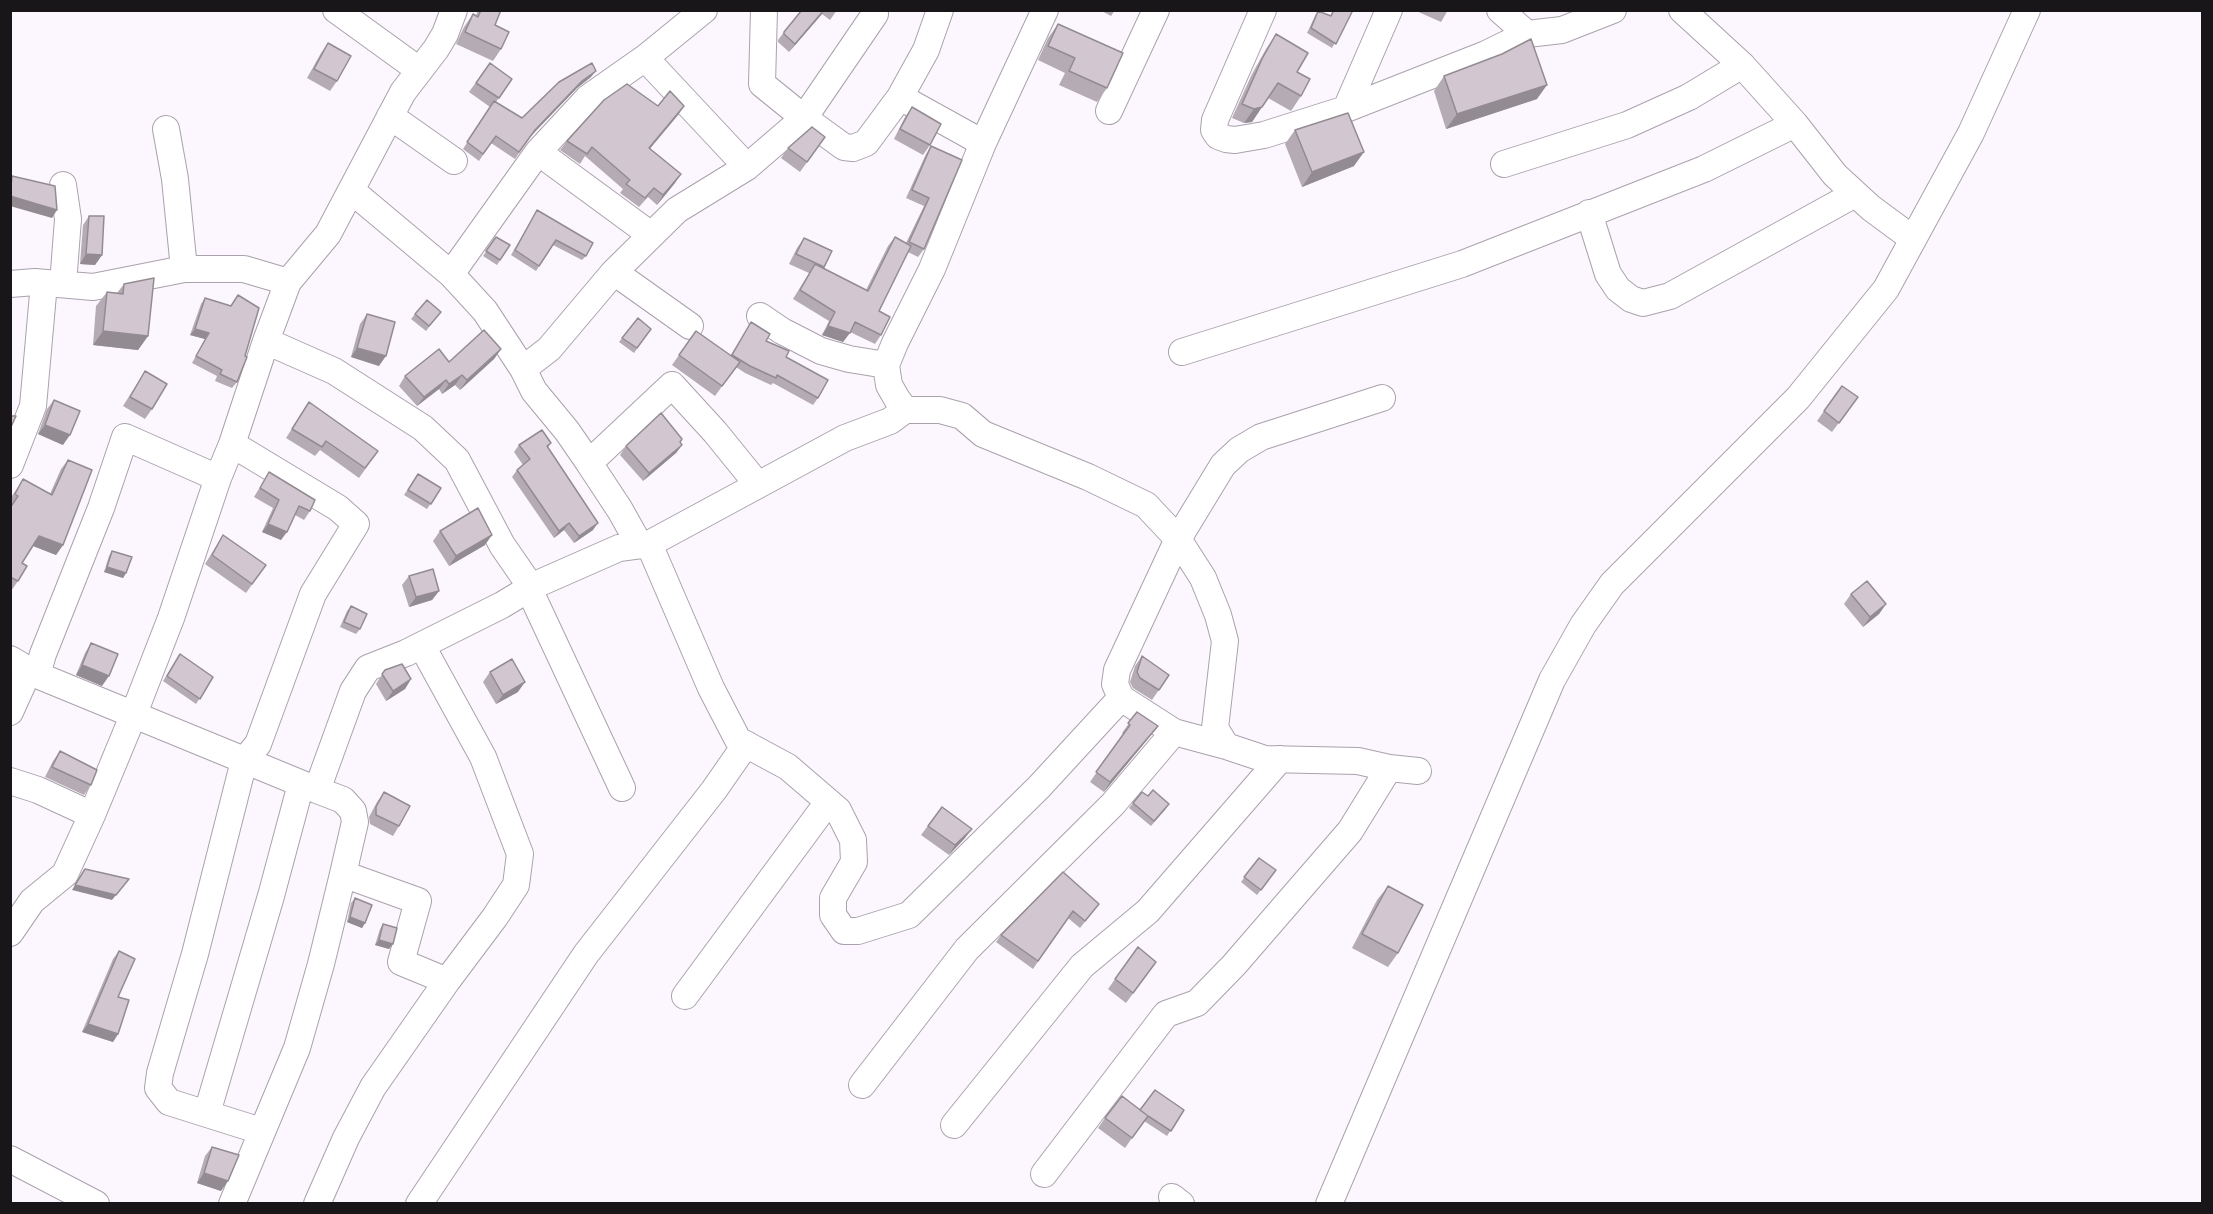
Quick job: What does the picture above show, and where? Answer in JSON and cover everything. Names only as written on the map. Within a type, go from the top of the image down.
[{"type":"street","points":[[336,10],[419,70]]},
{"type":"street","points":[[10,933],[32,901],[65,874],[92,815],[171,618],[288,282],[328,234],[403,92],[436,49],[445,34],[454,10]]},
{"type":"street","points":[[451,274],[538,152],[588,98],[645,58],[704,10]]},
{"type":"street","points":[[764,10],[762,84],[844,147],[853,148],[866,143],[900,97],[926,50],[940,10]]},
{"type":"street","points":[[906,410],[889,385],[886,365],[932,269],[983,143],[1045,10]]},
{"type":"street","points":[[1109,111],[1156,10]]},
{"type":"street","points":[[1263,10],[1215,120],[1214,130],[1218,136],[1235,140],[1263,135],[1346,109],[1486,54],[1527,34],[1562,30],[1607,12]]},
{"type":"street","points":[[1346,109],[1389,10]]},
{"type":"street","points":[[1500,10],[1527,34]]},
{"type":"street","points":[[1682,10],[1742,65],[1795,124],[1835,175],[1871,208],[1913,239]]},
{"type":"street","points":[[1329,1203],[1552,680],[1583,625],[1612,584],[1798,398],[1886,289],[1971,133],[2027,10]]},
{"type":"street","points":[[524,369],[549,349],[614,272],[678,210],[747,167],[804,118],[875,14]]},
{"type":"street","points":[[645,58],[747,167]]},
{"type":"street","points":[[1504,164],[1628,125],[1689,97],[1742,65]]},
{"type":"street","points":[[900,97],[983,143]]},
{"type":"street","points":[[390,116],[454,162]]},
{"type":"street","points":[[1182,352],[1462,264],[1704,169],[1795,124]]},
{"type":"street","points":[[166,129],[175,178],[184,269]]},
{"type":"street","points":[[538,152],[651,235]]},
{"type":"street","points":[[10,465],[33,406],[53,284],[68,219],[63,185]]},
{"type":"street","points":[[352,191],[451,274],[485,311],[524,369],[534,391],[567,431],[644,544],[711,688],[738,740],[788,767],[838,810],[853,840],[854,862],[833,898],[833,915],[844,931],[858,931],[909,915],[1039,788],[1121,698]]},
{"type":"street","points":[[1589,213],[1608,274],[1618,289],[1631,299],[1643,303],[1670,296],[1855,194]]},
{"type":"street","points":[[10,284],[93,287],[184,269],[244,269],[288,282]]},
{"type":"street","points":[[614,272],[690,326]]},
{"type":"street","points":[[760,316],[782,332],[821,351],[849,359],[886,365]]},
{"type":"street","points":[[266,341],[334,371],[423,428],[457,460],[502,545],[530,588],[622,788]]},
{"type":"street","points":[[589,463],[672,385],[715,432],[758,485]]},
{"type":"street","points":[[1382,398],[1261,437],[1239,450],[1223,465],[1178,539],[1117,670],[1114,684],[1121,698],[1174,732],[1265,759],[1358,760],[1389,768],[1418,771]]},
{"type":"street","points":[[207,1113],[272,896],[309,787],[353,691],[368,668],[422,646],[530,588],[619,548],[644,544],[845,438],[890,421],[906,410],[940,410],[962,416],[984,434],[1089,477],[1146,505],[1178,539],[1203,578],[1218,615],[1225,641],[1215,728],[1226,746]]},
{"type":"street","points":[[10,712],[26,668],[43,654],[101,508],[125,437],[218,478]]},
{"type":"street","points":[[232,444],[338,508],[356,524],[312,594],[258,744],[244,761],[195,954],[160,1073],[158,1088],[169,1102],[261,1131]]},
{"type":"street","points":[[317,1203],[346,1138],[373,1087],[516,885],[520,854],[483,757],[422,646]]},
{"type":"street","points":[[26,668],[133,716],[343,800],[353,811],[355,822],[343,874],[297,1048],[232,1203]]},
{"type":"street","points":[[862,1085],[967,949],[1113,804],[1174,732]]},
{"type":"street","points":[[419,1203],[586,954],[714,790],[746,744]]},
{"type":"street","points":[[954,1125],[1082,966],[1148,911],[1280,759]]},
{"type":"street","points":[[1044,1174],[1166,1014],[1197,1003],[1234,965],[1350,831],[1389,768]]},
{"type":"street","points":[[10,781],[38,790],[92,815]]},
{"type":"street","points":[[685,996],[828,802]]},
{"type":"street","points":[[343,874],[418,901],[401,962],[447,981]]},
{"type":"street","points":[[10,1159],[96,1203]]},
{"type":"building","points":[[481,10],[501,10],[495,25],[509,32],[501,49],[465,32],[473,14],[478,17]]},
{"type":"building","points":[[802,10],[824,10],[795,44],[784,32]]},
{"type":"building","points":[[1334,10],[1353,10],[1336,44],[1311,28],[1318,11],[1331,16]]},
{"type":"building","points":[[1058,24],[1123,53],[1107,88],[1069,71],[1075,58],[1048,46]]},
{"type":"building","points":[[1276,34],[1308,53],[1297,72],[1310,79],[1301,96],[1278,83],[1262,107],[1254,109],[1242,104]]},
{"type":"building","points":[[1531,39],[1547,85],[1457,114],[1444,76],[1502,54]]},
{"type":"building","points":[[328,43],[351,56],[337,81],[314,69]]},
{"type":"building","points":[[490,63],[512,79],[499,98],[476,83]]},
{"type":"building","points":[[592,63],[596,71],[582,81],[535,130],[519,152],[496,136],[483,154],[467,142],[494,101],[522,118],[559,82]]},
{"type":"building","points":[[627,84],[658,106],[670,91],[684,106],[649,148],[681,174],[663,195],[654,188],[645,198],[626,184],[630,180],[592,147],[587,154],[567,141],[604,100]]},
{"type":"building","points":[[912,107],[941,124],[930,145],[900,129]]},
{"type":"building","points":[[1348,113],[1364,152],[1312,172],[1295,130]]},
{"type":"building","points":[[812,127],[825,137],[807,162],[788,148]]},
{"type":"building","points":[[931,146],[962,160],[924,249],[909,242],[929,198],[912,190]]},
{"type":"building","points":[[12,176],[55,186],[57,210],[10,196]]},
{"type":"building","points":[[537,210],[593,243],[586,256],[556,240],[539,266],[515,250]]},
{"type":"building","points":[[89,216],[104,216],[102,255],[86,254]]},
{"type":"building","points":[[496,237],[510,245],[500,260],[486,251]]},
{"type":"building","points":[[895,237],[911,246],[879,311],[890,317],[881,335],[855,322],[850,333],[828,326],[835,312],[800,290],[815,264],[868,291]]},
{"type":"building","points":[[804,238],[832,251],[824,267],[796,254]]},
{"type":"building","points":[[154,278],[148,336],[103,331],[107,292],[123,294],[124,284]]},
{"type":"building","points":[[238,295],[259,308],[245,356],[247,357],[237,382],[220,374],[222,370],[196,356],[209,333],[195,329],[205,298],[231,306]]},
{"type":"building","points":[[427,300],[441,312],[429,326],[415,314]]},
{"type":"building","points":[[367,314],[395,322],[386,356],[357,348]]},
{"type":"building","points":[[638,318],[651,329],[637,348],[622,338]]},
{"type":"building","points":[[751,322],[770,334],[766,341],[789,351],[786,357],[828,380],[818,398],[777,375],[776,378],[732,355]]},
{"type":"building","points":[[484,330],[501,349],[467,380],[462,375],[449,384],[446,380],[424,397],[405,376],[439,349],[449,362]]},
{"type":"building","points":[[696,331],[740,362],[722,386],[679,355]]},
{"type":"building","points":[[145,371],[167,384],[152,409],[130,397]]},
{"type":"building","points":[[1842,386],[1858,397],[1839,423],[1824,411]]},
{"type":"building","points":[[54,400],[80,411],[70,435],[45,425]]},
{"type":"building","points":[[309,402],[378,451],[365,468],[326,441],[322,447],[292,429]]},
{"type":"building","points":[[661,413],[682,439],[680,442],[682,445],[649,473],[626,446]]},
{"type":"building","points":[[10,416],[16,416],[10,429]]},
{"type":"building","points":[[542,430],[551,443],[547,446],[598,523],[579,536],[569,523],[559,531],[517,470],[530,459],[519,445]]},
{"type":"building","points":[[68,460],[92,470],[63,545],[39,536],[22,563],[27,566],[18,581],[10,577],[10,508],[18,496],[15,494],[23,479],[52,495]]},
{"type":"building","points":[[269,472],[315,500],[310,511],[299,506],[287,532],[268,524],[279,500],[260,488]]},
{"type":"building","points":[[418,474],[441,488],[431,504],[408,490]]},
{"type":"building","points":[[478,508],[492,535],[456,556],[440,531]]},
{"type":"building","points":[[223,535],[266,565],[252,584],[212,555]]},
{"type":"building","points":[[112,551],[132,557],[126,573],[107,567]]},
{"type":"building","points":[[433,569],[439,591],[416,597],[409,576]]},
{"type":"building","points":[[1867,581],[1886,604],[1870,617],[1851,594]]},
{"type":"building","points":[[351,606],[367,614],[360,629],[344,622]]},
{"type":"building","points":[[91,643],[118,654],[109,676],[82,665]]},
{"type":"building","points":[[180,654],[213,677],[200,699],[167,676]]},
{"type":"building","points":[[1142,656],[1169,675],[1159,690],[1140,678],[1137,672]]},
{"type":"building","points":[[512,659],[525,682],[503,695],[490,672]]},
{"type":"building","points":[[402,664],[411,679],[393,691],[382,674],[385,670]]},
{"type":"building","points":[[1137,712],[1158,726],[1110,782],[1096,772]]},
{"type":"building","points":[[60,751],[97,770],[91,785],[52,767]]},
{"type":"building","points":[[1153,790],[1169,804],[1154,821],[1133,803],[1142,792],[1148,796]]},
{"type":"building","points":[[384,792],[410,806],[399,826],[376,815],[376,807]]},
{"type":"building","points":[[942,807],[972,829],[955,845],[928,826]]},
{"type":"building","points":[[1259,858],[1276,870],[1261,890],[1244,877]]},
{"type":"building","points":[[85,869],[129,879],[116,895],[75,885]]},
{"type":"building","points":[[1063,872],[1099,904],[1085,921],[1073,911],[1038,961],[1001,935]]},
{"type":"building","points":[[1388,886],[1423,905],[1398,953],[1362,934]]},
{"type":"building","points":[[355,898],[372,905],[365,923],[350,917]]},
{"type":"building","points":[[383,924],[397,928],[393,944],[379,940]]},
{"type":"building","points":[[1138,947],[1156,962],[1133,993],[1115,979]]},
{"type":"building","points":[[119,951],[135,959],[118,997],[129,1000],[118,1034],[88,1024]]},
{"type":"building","points":[[1155,1090],[1184,1110],[1171,1131],[1140,1110]]},
{"type":"building","points":[[1122,1096],[1148,1116],[1132,1138],[1105,1118]]},
{"type":"building","points":[[212,1147],[239,1155],[228,1181],[204,1173]]}]
